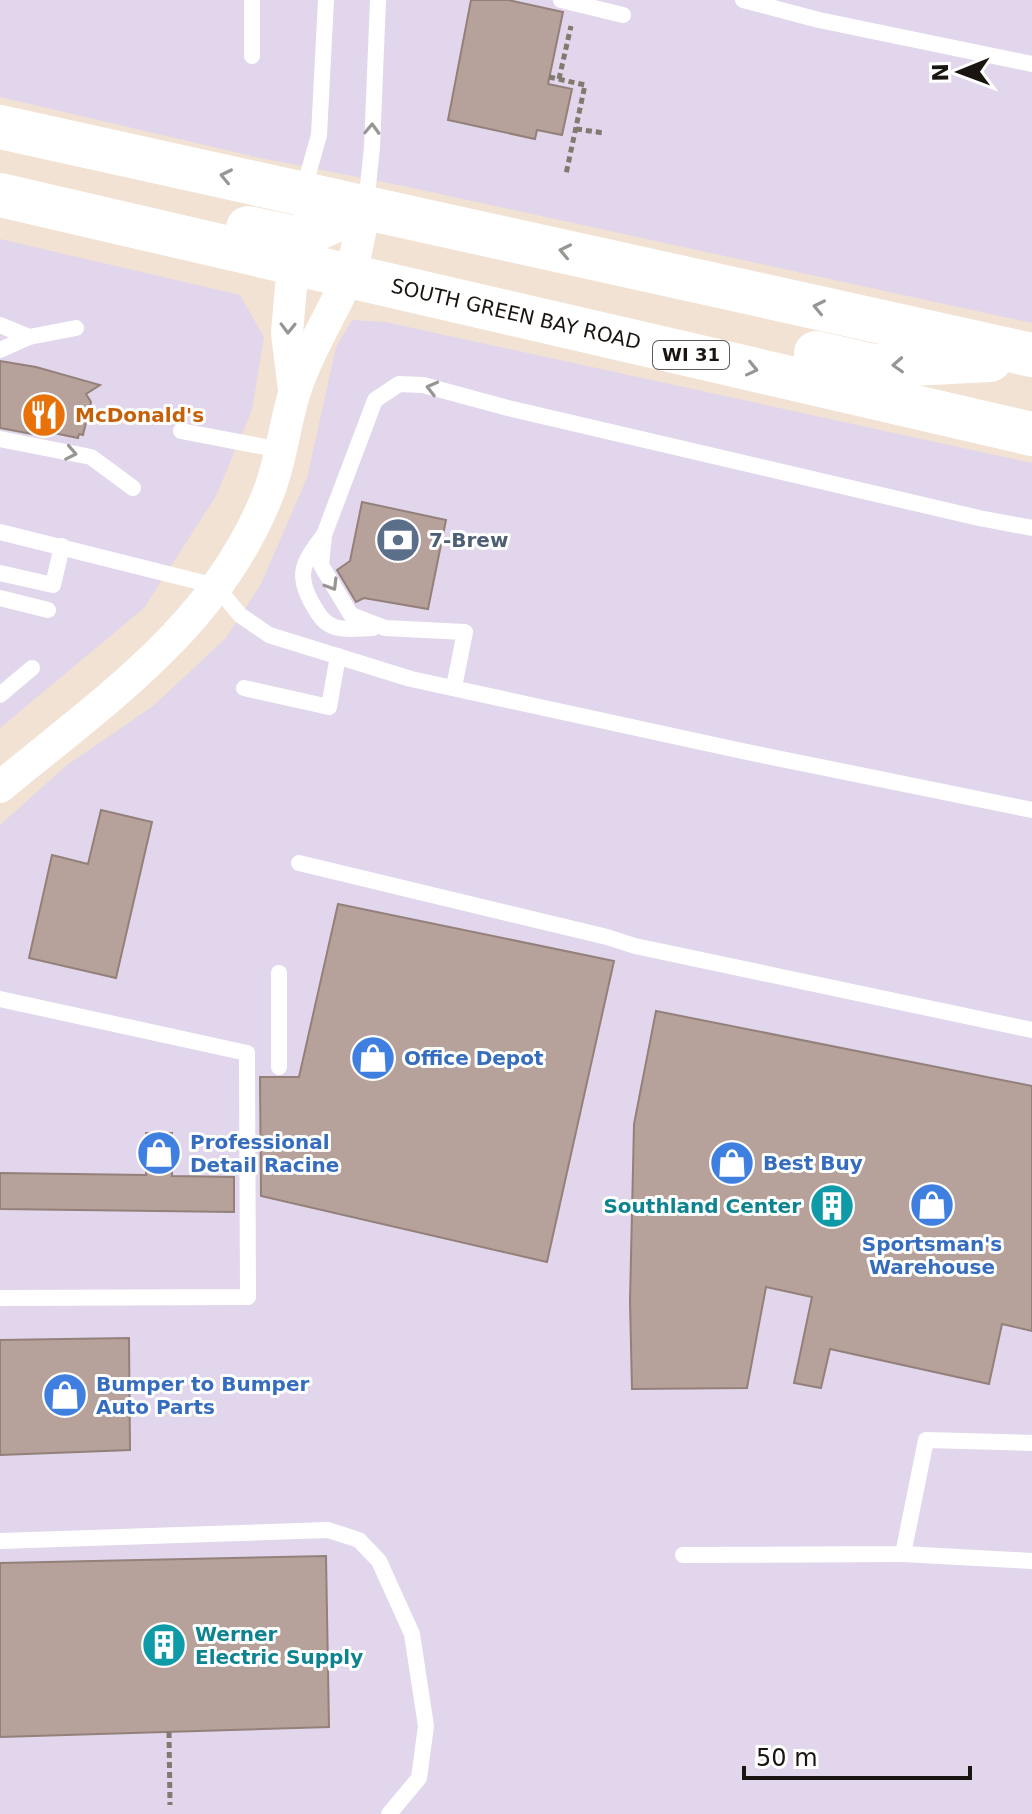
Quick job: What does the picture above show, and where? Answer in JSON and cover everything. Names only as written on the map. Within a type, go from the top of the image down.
[{"type":"main road","points":[[0,127],[1032,356]]},
{"type":"main road","points":[[0,172],[351,267],[398,260],[873,366],[1032,356]]},
{"type":"main road","points":[[0,195],[294,250],[365,207]]},
{"type":"main road","name":"SOUTH GREEN BAY ROAD","points":[[351,267],[1032,434]]},
{"type":"main road","points":[[928,410],[1032,412]]},
{"type":"street","points":[[294,394],[287,333],[294,250],[303,193]]},
{"type":"street","points":[[0,787],[159,654],[192,619],[251,532],[268,494],[294,394],[351,267],[365,207]]},
{"type":"lane","points":[[252,0],[252,56]]},
{"type":"lane","points":[[303,193],[319,135],[326,0]]},
{"type":"lane","points":[[365,207],[372,147],[378,0]]},
{"type":"lane","points":[[561,0],[623,15]]},
{"type":"lane","points":[[743,0],[802,8],[1032,64]]},
{"type":"lane","points":[[0,325],[29,337]]},
{"type":"lane","points":[[0,350],[29,337],[76,328]]},
{"type":"lane","points":[[385,628],[351,615],[321,565],[324,535],[375,400],[399,384],[423,385],[508,408],[1032,528]]},
{"type":"lane","points":[[181,431],[281,450]]},
{"type":"lane","points":[[0,439],[91,457],[133,488]]},
{"type":"lane","points":[[0,532],[216,586],[240,615],[269,635],[411,679],[1032,810]]},
{"type":"lane","points":[[324,535],[308,557],[301,574],[304,589],[324,622],[338,628],[465,632],[454,687]]},
{"type":"lane","points":[[0,573],[53,585],[62,546]]},
{"type":"lane","points":[[0,598],[48,610]]},
{"type":"lane","points":[[244,688],[329,707],[338,656]]},
{"type":"lane","points":[[0,695],[32,668]]},
{"type":"lane","points":[[299,863],[635,946],[1032,1030]]},
{"type":"lane","points":[[279,973],[279,1067]]},
{"type":"lane","points":[[0,999],[247,1053],[248,1297],[0,1298]]},
{"type":"lane","points":[[903,1554],[926,1440],[1032,1443]]},
{"type":"lane","points":[[0,1541],[328,1530],[359,1540],[379,1561],[412,1634],[426,1726],[419,1778],[389,1814]]},
{"type":"lane","points":[[683,1555],[903,1554],[1032,1561]]},
{"type":"path","points":[[559,79],[573,17]]},
{"type":"path","points":[[549,77],[585,85],[566,174]]},
{"type":"path","points":[[576,129],[604,133]]},
{"type":"path","points":[[169,1732],[170,1805]]},
{"type":"shaded area","points":[[0,0],[1032,0],[1032,323],[408,187],[256,157],[0,97]]},
{"type":"shaded area","points":[[0,239],[240,295],[264,337],[252,410],[216,496],[144,608],[0,728]]},
{"type":"shaded area","points":[[352,320],[385,322],[1032,463],[1032,1814],[0,1814],[0,825],[67,765],[153,706],[226,638],[261,584],[307,478],[336,347]]},
{"type":"building","points":[[471,0],[508,0],[563,12],[548,84],[572,89],[562,135],[537,130],[535,139],[448,120]]},
{"type":"building","name":"McDonald's","points":[[0,361],[36,367],[100,385],[86,394],[91,402],[83,435],[79,434],[78,438],[44,431],[43,436],[0,428]]},
{"type":"building","name":"7-Brew","points":[[362,502],[446,520],[428,609],[364,598],[356,602],[337,570],[350,561]]},
{"type":"building","points":[[101,810],[152,822],[116,978],[29,958],[52,855],[88,864]]},
{"type":"building","points":[[338,904],[614,961],[547,1262],[261,1196],[260,1077],[299,1077]]},
{"type":"building","name":"Southland Center","points":[[656,1011],[1032,1086],[1032,1331],[1002,1324],[989,1384],[830,1349],[821,1388],[794,1383],[812,1297],[766,1287],[747,1388],[632,1389],[630,1301],[634,1124]]},
{"type":"building","name":"Professional Detail Racine","points":[[146,1133],[172,1133],[172,1176],[234,1177],[234,1212],[0,1209],[0,1173],[146,1175]]},
{"type":"building","name":"Bumper to Bumper Auto Parts","points":[[129,1338],[130,1450],[0,1455],[0,1340]]},
{"type":"building","name":"Werner Electric Supply","points":[[326,1556],[329,1727],[0,1737],[0,1563]]},
{"type":"place","name":"McDonald's","points":[[44,415]]},
{"type":"place","name":"7-Brew","points":[[398,540]]},
{"type":"place","name":"Office Depot","points":[[373,1058]]},
{"type":"place","name":"Professional Detail Racine","points":[[159,1153]]},
{"type":"place","name":"Best Buy","points":[[732,1163]]},
{"type":"place","name":"Sportsman's Warehouse","points":[[932,1205]]},
{"type":"place","name":"Southland Center","points":[[832,1206]]},
{"type":"place","name":"Bumper to Bumper Auto Parts","points":[[65,1395]]},
{"type":"place","name":"Werner Electric Supply","points":[[164,1645]]}]
